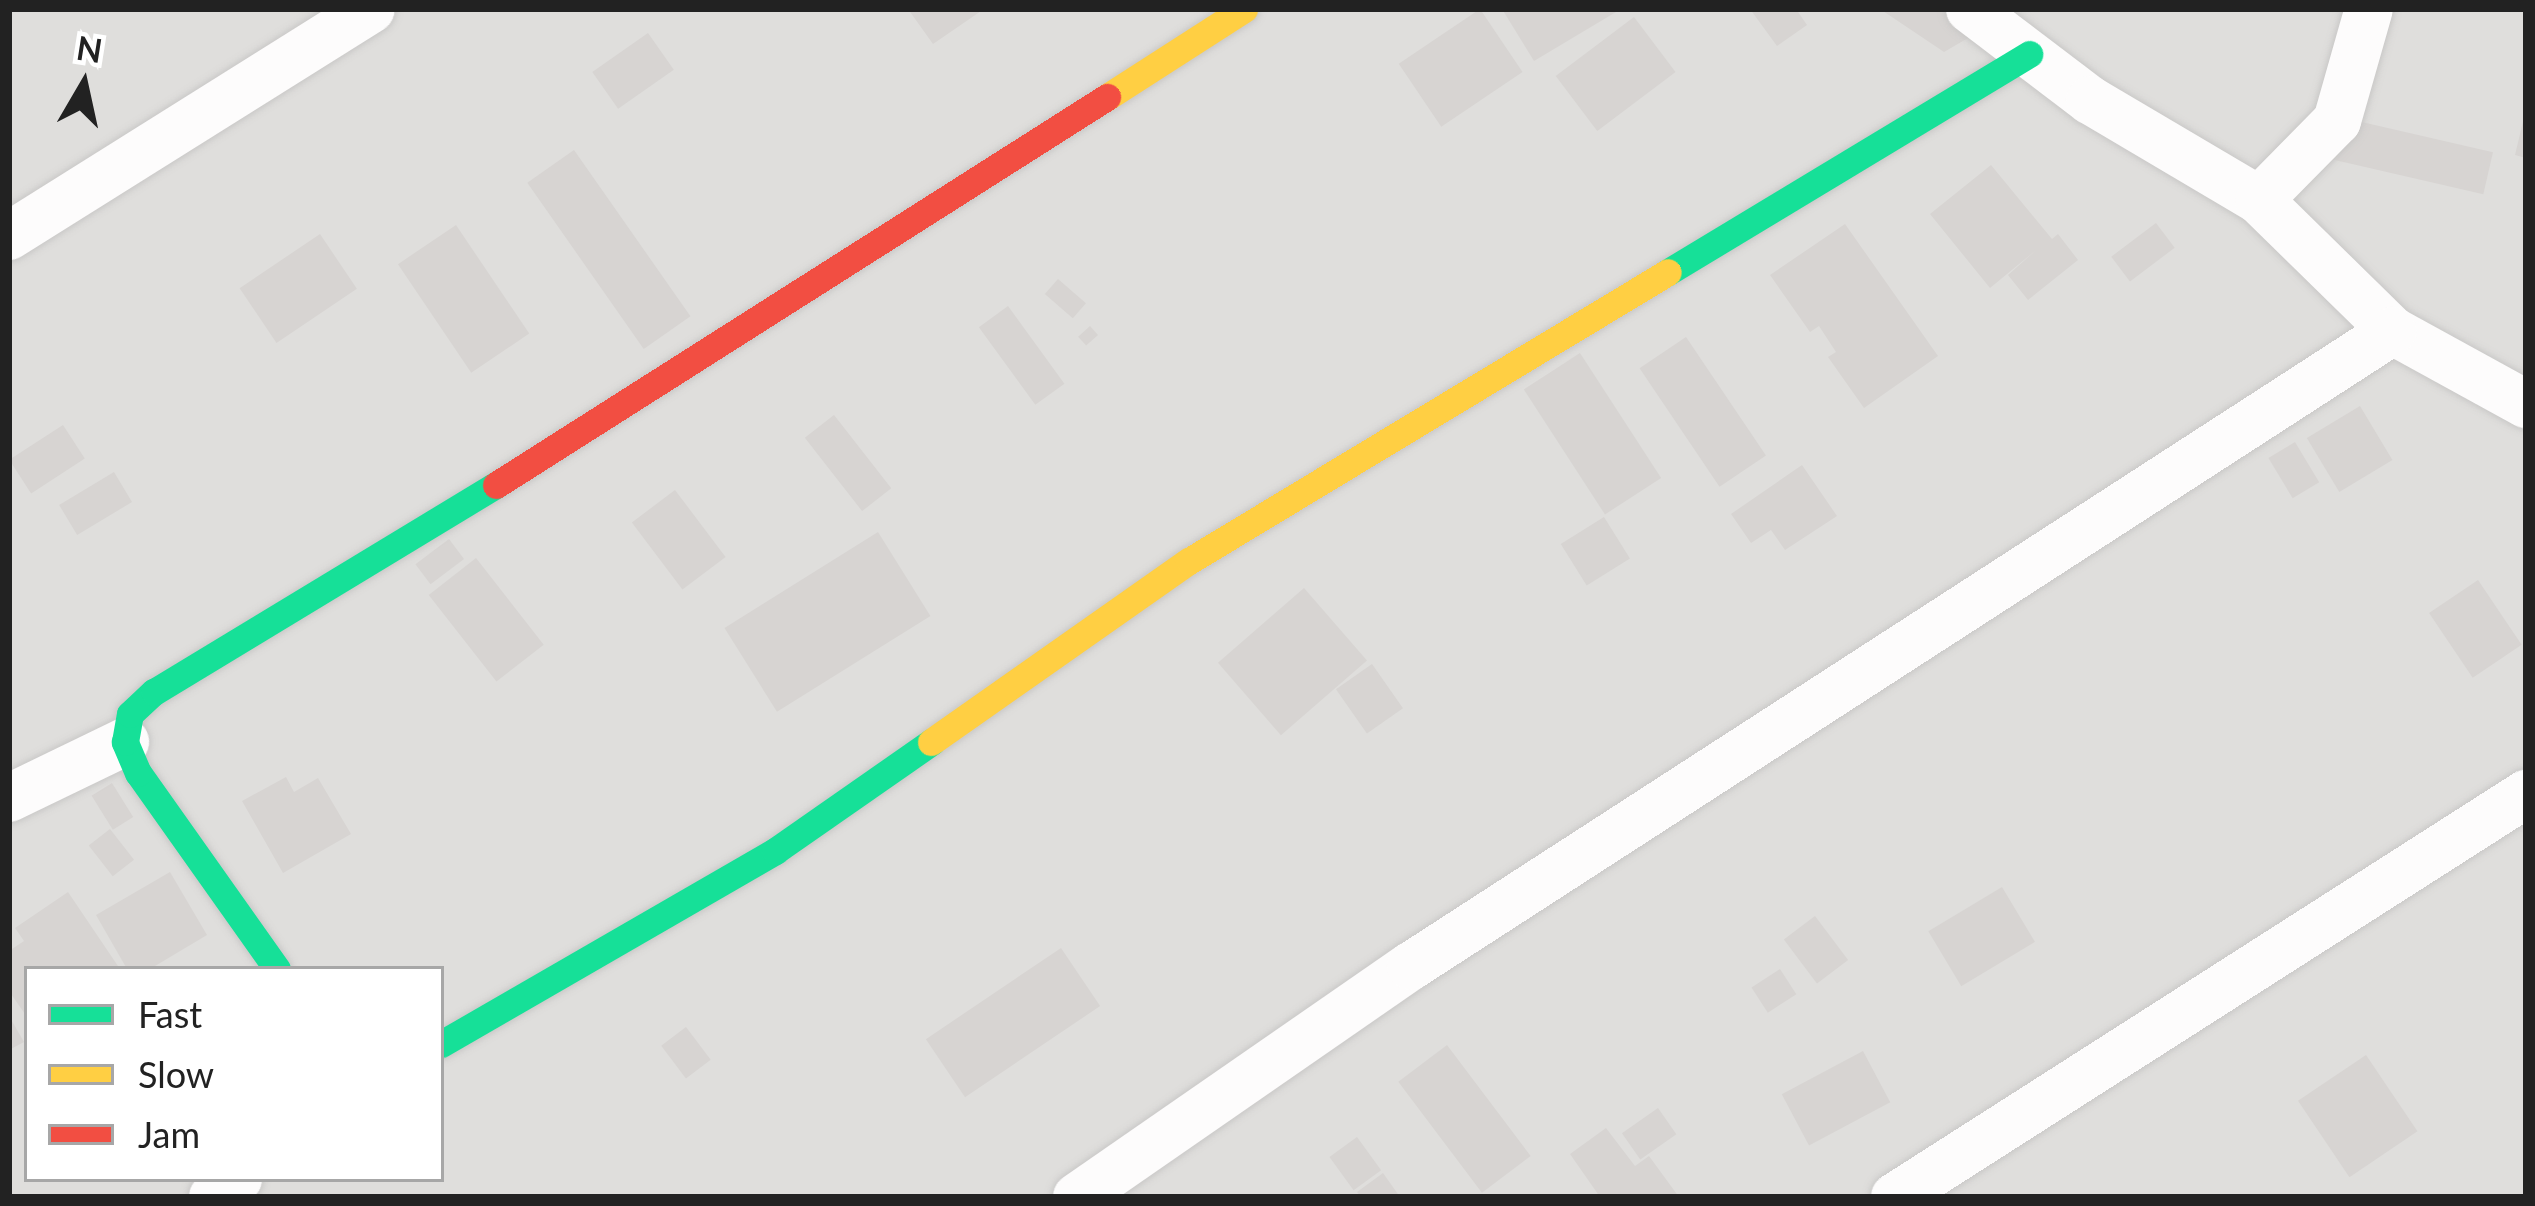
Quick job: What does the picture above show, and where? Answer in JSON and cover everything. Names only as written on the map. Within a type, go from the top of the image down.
[{"type":"street","points":[[9,236],[371,9]]},
{"type":"street","points":[[275,966],[138,773],[125,742],[130,714],[154,692],[643,396],[1244,9]]},
{"type":"street","points":[[1970,9],[2090,100],[2259,200],[2393,331],[2526,404]]},
{"type":"street","points":[[2259,200],[2337,122],[2369,9]]},
{"type":"street","points":[[444,1042],[775,850],[1189,562],[2029,54]]},
{"type":"street","points":[[1077,1197],[1411,966],[2393,331]]},
{"type":"street","points":[[9,798],[125,742]]},
{"type":"street","points":[[1895,1197],[2526,794]]},
{"type":"shaded area","points":[[9,9],[2526,9],[2526,1197],[9,1197]]},
{"type":"building","points":[[908,9],[984,9],[933,44]]},
{"type":"building","points":[[1480,9],[1522,72],[1441,127],[1399,64]]},
{"type":"building","points":[[1502,9],[1621,9],[1534,61]]},
{"type":"building","points":[[1750,9],[1796,9],[1807,25],[1777,46]]},
{"type":"building","points":[[1880,9],[1950,9],[1980,31],[1944,52]]},
{"type":"building","points":[[1634,17],[1676,72],[1597,131],[1556,76]]},
{"type":"building","points":[[648,33],[674,70],[618,109],[592,72]]},
{"type":"building","points":[[2340,117],[2493,152],[2483,194],[2330,159]]},
{"type":"building","points":[[2526,117],[2526,158],[2515,155]]},
{"type":"building","points":[[574,150],[690,316],[644,349],[527,183]]},
{"type":"building","points":[[1991,165],[2052,239],[2058,234],[2078,260],[2028,300],[2008,275],[2035,251],[1990,288],[1930,214]]},
{"type":"building","points":[[2156,223],[2175,248],[2130,281],[2111,257]]},
{"type":"building","points":[[1845,224],[1938,356],[1864,408],[1828,357],[1836,352],[1819,326],[1810,332],[1770,275]]},
{"type":"building","points":[[456,225],[529,334],[471,373],[398,264]]},
{"type":"building","points":[[320,234],[357,289],[276,343],[240,288]]},
{"type":"building","points":[[1058,279],[1086,303],[1073,318],[1045,294]]},
{"type":"building","points":[[1008,306],[1064,384],[1035,405],[979,327]]},
{"type":"building","points":[[1090,326],[1098,335],[1086,346],[1078,337]]},
{"type":"building","points":[[1686,337],[1766,456],[1720,487],[1640,368]]},
{"type":"building","points":[[1580,353],[1661,478],[1605,514],[1524,389]]},
{"type":"building","points":[[2360,406],[2392,460],[2339,492],[2307,438]]},
{"type":"building","points":[[834,415],[891,488],[862,511],[805,438]]},
{"type":"building","points":[[63,425],[85,459],[31,493],[9,460]]},
{"type":"building","points":[[2295,442],[2319,482],[2293,498],[2268,458]]},
{"type":"building","points":[[1802,465],[1837,516],[1785,550],[1771,530],[1751,543],[1731,514]]},
{"type":"building","points":[[114,472],[132,502],[77,535],[59,505]]},
{"type":"building","points":[[675,490],[726,557],[682,590],[632,522]]},
{"type":"building","points":[[1604,517],[1630,559],[1587,586],[1561,544]]},
{"type":"building","points":[[878,532],[930,616],[777,712],[725,628]]},
{"type":"building","points":[[449,539],[464,559],[431,584],[415,564]]},
{"type":"building","points":[[476,558],[544,645],[496,682],[429,595]]},
{"type":"building","points":[[2478,580],[2522,645],[2473,678],[2429,613]]},
{"type":"building","points":[[1304,588],[1367,660],[1281,735],[1218,663]]},
{"type":"building","points":[[1372,664],[1403,708],[1367,733],[1336,689]]},
{"type":"building","points":[[286,777],[294,792],[318,778],[351,834],[283,873],[242,801]]},
{"type":"building","points":[[112,783],[133,817],[113,830],[92,796]]},
{"type":"building","points":[[110,829],[134,860],[113,876],[89,846]]},
{"type":"building","points":[[170,872],[207,935],[155,966],[125,966],[96,915]]},
{"type":"building","points":[[2002,887],[2035,942],[1961,986],[1928,931]]},
{"type":"building","points":[[68,892],[118,966],[24,966],[24,1013],[9,991],[9,951],[24,941],[15,928]]},
{"type":"building","points":[[1815,916],[1848,960],[1817,983],[1784,939]]},
{"type":"building","points":[[1061,948],[1100,1006],[965,1097],[926,1039]]},
{"type":"building","points":[[1780,969],[1796,994],[1768,1013],[1751,988]]},
{"type":"building","points":[[9,1016],[24,1042],[9,1050]]},
{"type":"building","points":[[686,1027],[711,1060],[686,1078],[661,1046]]},
{"type":"building","points":[[1447,1045],[1531,1156],[1482,1193],[1398,1082]]},
{"type":"building","points":[[1863,1051],[1890,1102],[1809,1145],[1782,1094]]},
{"type":"building","points":[[2366,1055],[2417,1131],[2349,1177],[2298,1101]]},
{"type":"building","points":[[1658,1108],[1676,1134],[1640,1159],[1622,1133]]},
{"type":"building","points":[[1606,1128],[1635,1166],[1649,1156],[1679,1197],[1600,1197],[1570,1154]]},
{"type":"building","points":[[1357,1137],[1381,1170],[1354,1190],[1329,1157]]},
{"type":"building","points":[[1383,1173],[1400,1197],[1361,1197],[1357,1192]]},
{"type":"traffic: fast","points":[[1668,272],[2029,54]]},
{"type":"traffic: fast","points":[[275,966],[138,773],[125,742],[130,714],[154,692],[496,485]]},
{"type":"traffic: fast","points":[[444,1042],[775,851],[931,742]]},
{"type":"traffic: slow","points":[[1107,97],[1244,9]]},
{"type":"traffic: slow","points":[[931,742],[1189,561],[1668,272]]},
{"type":"traffic: jam","points":[[496,485],[1107,97]]}]
